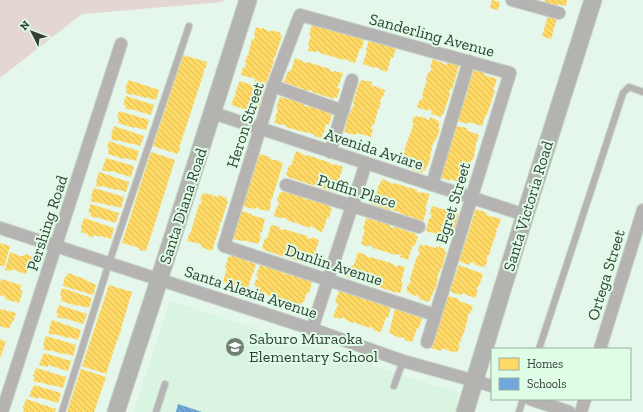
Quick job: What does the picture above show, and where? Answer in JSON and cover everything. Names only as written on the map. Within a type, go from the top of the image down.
[{"type":"street","name":"Santa Diana Road","points":[[116,412],[160,279],[248,0]]},
{"type":"street","points":[[512,0],[558,13]]},
{"type":"street","name":"Santa Victoria Road","points":[[465,412],[593,0]]},
{"type":"street","name":"Sanderling Avenue","points":[[300,15],[510,73]]},
{"type":"street","name":"Heron Street","points":[[224,246],[273,86],[300,15]]},
{"type":"street","name":"Pershing Road","points":[[2,412],[121,44]]},
{"type":"street","points":[[432,185],[469,61]]},
{"type":"street","name":"Egret Street","points":[[427,342],[510,73]]},
{"type":"street","points":[[330,152],[352,80]]},
{"type":"street","points":[[273,86],[343,111]]},
{"type":"street","name":"Avenida Aviare","points":[[213,113],[525,216]]},
{"type":"street","points":[[312,329],[366,163]]},
{"type":"street","name":"Puffin Place","points":[[286,185],[419,227]]},
{"type":"street","name":"Ortega Street","points":[[600,348],[643,210]]},
{"type":"street","name":"Santa Alexia Avenue","points":[[0,228],[312,329],[403,361],[491,386]]},
{"type":"street","name":"Dunlin Avenue","points":[[224,246],[435,315]]},
{"type":"street","points":[[533,400],[569,412]]},
{"type":"street","points":[[581,412],[585,400]]},
{"type":"lane","points":[[62,412],[109,263],[189,26]]},
{"type":"lane","points":[[539,348],[623,93],[629,87],[643,92]]},
{"type":"lane","points":[[394,386],[403,361]]},
{"type":"lane","points":[[156,412],[165,384]]},
{"type":"lane","points":[[519,412],[523,400]]},
{"type":"shaded area","points":[[0,0],[224,0],[223,2],[82,14],[0,78]]},
{"type":"shaded area","name":"Saburo Muraoka Elementary School","points":[[170,301],[458,393],[456,412],[134,412]]},
{"type":"building: Homes","points":[[492,0],[500,2],[498,10],[490,8]]},
{"type":"building: Homes","points":[[545,0],[567,0],[566,6],[557,4],[557,6],[544,3]]},
{"type":"building: Homes","points":[[548,16],[557,18],[551,39],[542,36]]},
{"type":"building: Homes","points":[[312,24],[364,38],[362,49],[360,48],[355,63],[320,52],[308,51],[308,44],[311,35],[309,35]]},
{"type":"building: Homes","points":[[256,27],[271,32],[271,30],[281,33],[280,35],[282,36],[265,86],[254,82],[256,79],[241,75],[243,67],[245,68],[252,39],[254,40]]},
{"type":"building: Homes","points":[[369,40],[396,48],[393,58],[391,57],[387,72],[376,67],[363,64]]},
{"type":"building: Homes","points":[[183,55],[207,62],[207,65],[203,72],[179,148],[180,149],[177,154],[153,146]]},
{"type":"building: Homes","points":[[295,58],[303,61],[302,62],[307,62],[330,69],[330,71],[343,73],[337,88],[340,88],[337,98],[334,97],[334,99],[284,82],[288,71],[291,71]]},
{"type":"building: Homes","points":[[433,59],[447,65],[448,61],[459,65],[452,89],[450,89],[450,94],[443,115],[442,114],[441,117],[431,114],[432,111],[428,109],[427,111],[417,107],[420,99],[422,100],[426,79],[432,68],[430,68]]},
{"type":"building: Homes","points":[[474,69],[485,72],[484,75],[497,79],[493,91],[495,91],[482,126],[469,122],[468,124],[457,121]]},
{"type":"building: Homes","points":[[129,80],[159,90],[156,100],[126,93],[127,89],[125,88]]},
{"type":"building: Homes","points":[[361,80],[372,82],[371,85],[385,90],[380,101],[381,102],[374,125],[372,125],[371,129],[373,129],[371,137],[357,133],[355,135],[344,132]]},
{"type":"building: Homes","points":[[240,81],[264,88],[257,113],[254,112],[254,114],[231,105]]},
{"type":"building: Homes","points":[[126,96],[154,105],[151,115],[125,108],[126,105],[123,105]]},
{"type":"building: Homes","points":[[280,97],[299,102],[304,106],[314,107],[332,115],[329,125],[326,124],[321,138],[310,133],[286,127],[287,126],[282,124],[274,123],[278,110],[278,108],[276,108]]},
{"type":"building: Homes","points":[[119,111],[149,120],[146,130],[118,123],[119,118],[117,117]]},
{"type":"building: Homes","points":[[414,116],[420,116],[429,120],[430,117],[439,121],[438,123],[440,124],[438,128],[440,129],[436,140],[431,148],[431,156],[427,167],[422,173],[413,170],[412,167],[399,163],[405,151],[414,123],[412,123]]},
{"type":"building: Homes","points":[[114,126],[144,136],[140,146],[111,139]]},
{"type":"building: Homes","points":[[456,126],[467,128],[466,130],[479,135],[473,160],[472,159],[466,175],[465,183],[450,179],[450,181],[439,177]]},
{"type":"building: Homes","points":[[109,141],[139,151],[136,161],[108,154],[109,149],[107,148]]},
{"type":"building: Homes","points":[[296,151],[303,155],[343,167],[339,179],[341,182],[337,193],[288,177],[286,175]]},
{"type":"building: Homes","points":[[151,152],[175,160],[146,251],[142,251],[139,250],[140,248],[122,243]]},
{"type":"building: Homes","points":[[259,154],[283,163],[271,199],[269,211],[258,209],[256,207],[253,209],[243,206]]},
{"type":"building: Homes","points":[[106,158],[134,166],[131,177],[102,170]]},
{"type":"building: Homes","points":[[99,172],[129,182],[126,192],[96,186]]},
{"type":"building: Homes","points":[[382,179],[393,184],[394,183],[417,190],[417,192],[429,194],[425,209],[427,209],[423,221],[399,213],[400,212],[371,204],[374,193],[377,193]]},
{"type":"building: Homes","points":[[94,188],[124,197],[121,208],[91,201]]},
{"type":"building: Homes","points":[[283,191],[299,195],[298,196],[307,200],[314,200],[331,206],[330,208],[332,208],[329,218],[327,217],[322,232],[310,226],[309,228],[282,217],[282,219],[274,216],[279,202],[277,201],[278,196],[280,192],[282,193]]},
{"type":"building: Homes","points":[[203,193],[217,197],[218,195],[227,198],[226,200],[228,201],[221,223],[220,222],[212,251],[201,247],[201,244],[187,241],[190,232],[191,233],[199,204],[200,205],[202,201],[200,200]]},
{"type":"building: Homes","points":[[91,204],[119,213],[116,223],[90,216],[91,213],[88,212]]},
{"type":"building: Homes","points":[[432,206],[446,210],[448,209],[459,214],[452,237],[450,236],[449,239],[426,231],[429,218],[430,219],[432,215],[430,214]]},
{"type":"building: Homes","points":[[476,209],[487,213],[486,215],[501,219],[498,228],[497,227],[489,255],[486,259],[488,260],[485,267],[475,265],[475,263],[471,262],[469,265],[459,261]]},
{"type":"building: Homes","points":[[242,211],[265,219],[258,244],[245,240],[233,239]]},
{"type":"building: Homes","points":[[84,218],[114,228],[111,239],[94,235],[93,237],[88,236],[88,233],[81,232]]},
{"type":"building: Homes","points":[[366,218],[391,225],[390,227],[395,227],[418,236],[408,260],[400,257],[401,255],[396,255],[373,248],[369,245],[368,247],[361,244],[365,231],[363,229]]},
{"type":"building: Homes","points":[[271,225],[280,227],[279,229],[284,229],[307,236],[307,238],[311,239],[312,237],[319,240],[315,253],[317,255],[313,266],[264,250],[262,248],[265,238],[267,239]]},
{"type":"building: Homes","points":[[0,243],[10,246],[4,267],[0,265]]},
{"type":"building: Homes","points":[[420,244],[435,248],[436,246],[445,249],[444,251],[446,252],[442,268],[437,277],[437,284],[429,302],[419,299],[420,297],[418,297],[418,295],[415,296],[406,291],[411,280],[410,279],[417,256],[418,257],[420,252],[418,251]]},
{"type":"building: Homes","points":[[10,252],[20,256],[24,256],[25,254],[33,257],[26,274],[12,269],[11,271],[5,270]]},
{"type":"building: Homes","points":[[358,252],[370,258],[394,264],[393,265],[397,267],[398,265],[405,267],[400,293],[347,277],[351,266],[354,265]]},
{"type":"building: Homes","points":[[231,255],[256,264],[248,288],[223,282],[227,268],[225,267],[229,256],[231,257]]},
{"type":"building: Homes","points":[[260,265],[284,272],[288,275],[288,273],[306,278],[312,282],[309,293],[308,292],[306,294],[304,302],[302,302],[301,306],[290,301],[266,295],[267,294],[262,292],[254,291],[256,279],[257,280],[259,277],[256,276]]},
{"type":"building: Homes","points":[[459,265],[483,274],[476,290],[478,290],[475,298],[462,293],[462,295],[460,295],[451,292],[450,290]]},
{"type":"building: Homes","points":[[68,273],[96,285],[93,295],[63,286],[65,276],[67,277]]},
{"type":"building: Homes","points":[[1,279],[21,285],[20,290],[23,291],[19,303],[5,299],[6,297],[0,295]]},
{"type":"building: Homes","points":[[109,285],[132,292],[122,328],[106,374],[82,366]]},
{"type":"building: Homes","points":[[62,288],[92,298],[89,308],[61,301],[62,296],[60,295]]},
{"type":"building: Homes","points":[[339,291],[391,307],[388,318],[386,317],[381,332],[373,330],[373,328],[369,326],[369,328],[353,323],[342,317],[341,319],[333,317],[338,304],[335,301]]},
{"type":"building: Homes","points":[[448,296],[459,299],[459,301],[473,306],[467,318],[457,353],[443,348],[441,351],[431,348]]},
{"type":"building: Homes","points":[[59,305],[87,314],[83,324],[57,317],[58,314],[56,313]]},
{"type":"building: Homes","points":[[0,309],[16,313],[9,329],[0,326]]},
{"type":"building: Homes","points":[[395,309],[421,316],[420,318],[422,319],[419,328],[417,328],[412,342],[389,333]]},
{"type":"building: Homes","points":[[52,320],[81,330],[78,340],[48,333]]},
{"type":"building: Homes","points":[[46,336],[76,345],[73,356],[43,349]]},
{"type":"building: Homes","points":[[0,339],[6,342],[0,358]]},
{"type":"building: Homes","points":[[44,353],[71,361],[68,371],[48,365],[48,367],[39,365]]},
{"type":"building: Homes","points":[[36,368],[66,377],[63,388],[33,381]]},
{"type":"building: Homes","points":[[81,369],[106,377],[94,412],[67,412]]},
{"type":"building: Homes","points":[[34,385],[61,393],[58,403],[29,396]]},
{"type":"building: Homes","points":[[26,399],[56,409],[55,412],[23,412]]},
{"type":"building: Schools","points":[[178,404],[202,412],[176,412]]},
{"type":"place","name":"Saburo Muraoka Elementary School","points":[[235,347]]}]
